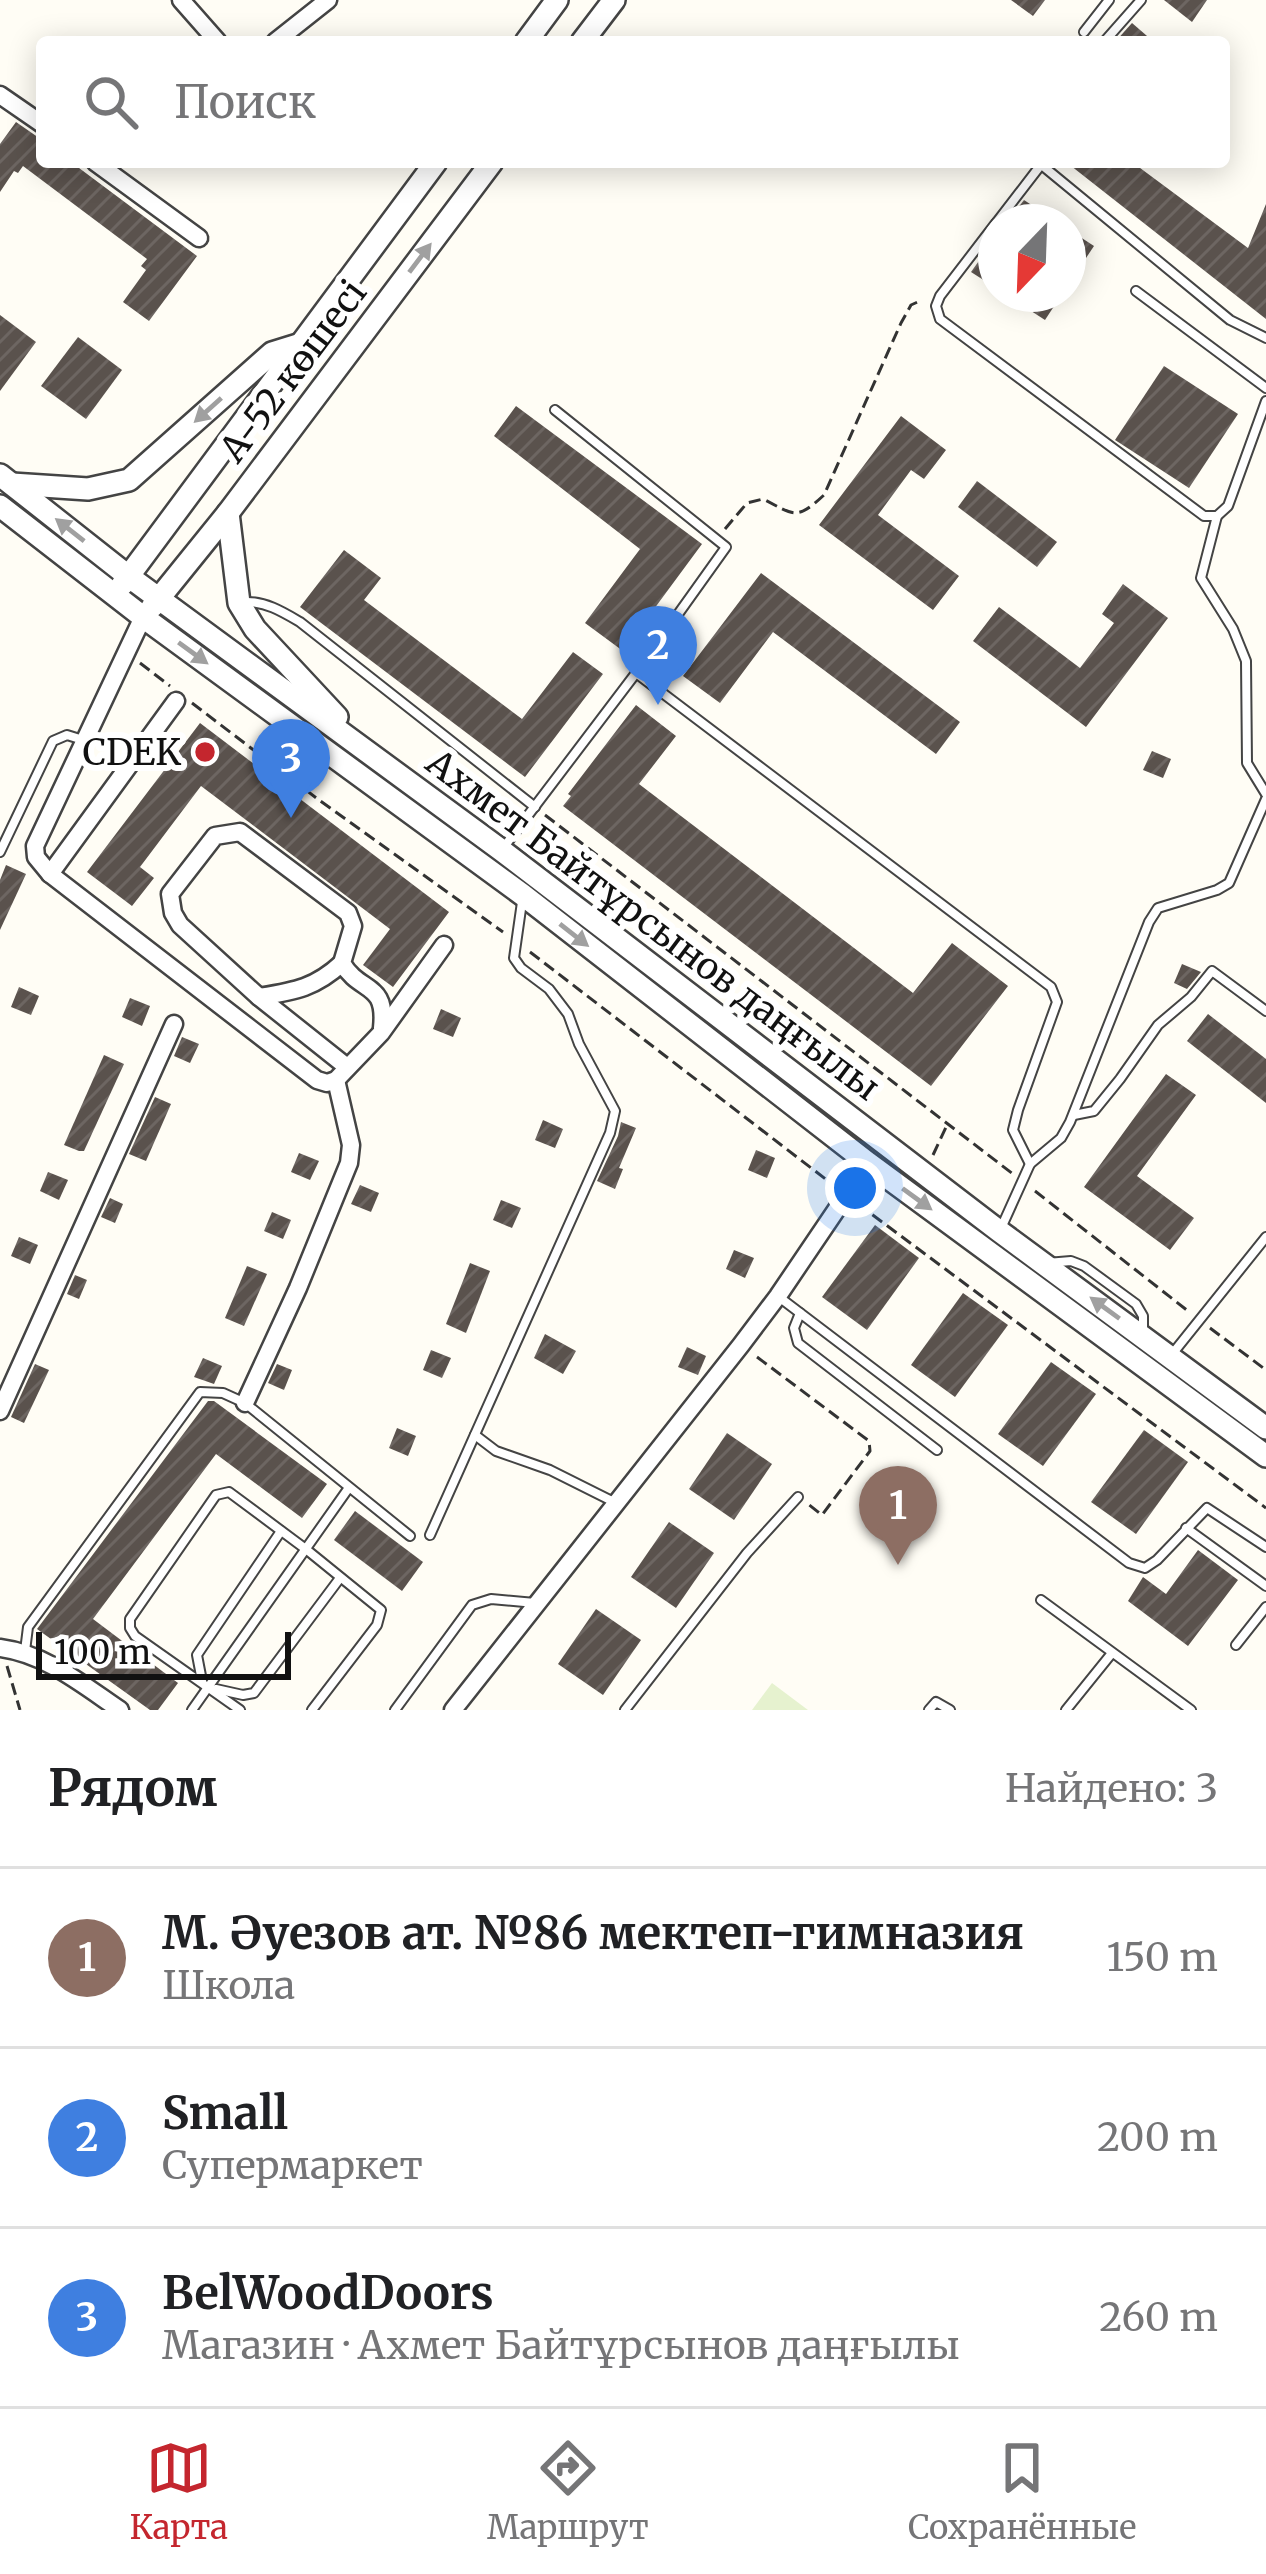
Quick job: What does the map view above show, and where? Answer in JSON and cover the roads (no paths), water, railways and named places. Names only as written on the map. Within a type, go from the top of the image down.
[{"type":"street","points":[[181,0],[213,36]]},
{"type":"street","points":[[283,36],[328,0]]},
{"type":"street","points":[[530,36],[557,0]]},
{"type":"street","points":[[587,36],[614,0]]},
{"type":"street","points":[[0,95],[36,120]]},
{"type":"street","points":[[103,168],[199,238]]},
{"type":"street","name":"А-52 көшесі","points":[[121,585],[432,168]]},
{"type":"street","name":"А-52 көшесі","points":[[151,608],[487,168]]},
{"type":"street","points":[[6,480],[88,489],[129,480],[272,352],[301,344]]},
{"type":"street","name":"Ахмет Байтұрсынов даңғылы","points":[[6,480],[121,585],[868,1163],[1208,1399],[1266,1428]]},
{"type":"street","name":"Ахмет Байтұрсынов даңғылы","points":[[2,511],[121,585]]},
{"type":"street","points":[[228,513],[238,603],[255,629],[335,714],[345,734]]},
{"type":"street","points":[[151,608],[35,846],[36,857],[50,874],[317,1080],[327,1083],[381,1033],[444,945]]},
{"type":"street","name":"Ахмет Байтұрсынов даңғылы","points":[[151,608],[345,734],[999,1232],[1170,1356],[1266,1456]]},
{"type":"street","points":[[50,874],[176,701]]},
{"type":"street","points":[[245,1403],[349,1163],[350,1145],[341,1074],[180,925],[173,913],[170,894],[215,836],[240,832],[348,913],[353,926],[342,962],[328,976],[309,987],[260,997]]},
{"type":"street","points":[[342,962],[348,974],[377,993],[384,1009],[381,1033]]},
{"type":"street","points":[[0,1412],[174,1024]]},
{"type":"street","points":[[453,1710],[741,1345],[868,1163]]},
{"type":"street","points":[[1,1648],[25,1652],[56,1667],[120,1710]]},
{"type":"lane","points":[[1084,32],[1108,0]]},
{"type":"lane","points":[[1109,36],[1141,0]]},
{"type":"lane","points":[[1010,204],[1036,168]]},
{"type":"lane","points":[[1044,168],[1230,320],[1266,338]]},
{"type":"lane","points":[[978,246],[940,296],[936,306],[940,319],[1204,516],[1217,516]]},
{"type":"lane","points":[[1136,292],[1266,388]]},
{"type":"lane","points":[[999,1232],[1030,1164],[1061,1138],[1149,922],[1158,908],[1229,884],[1266,796],[1246,764],[1246,661],[1202,578],[1217,516],[1228,506],[1266,401]]},
{"type":"lane","points":[[501,850],[637,673],[726,547],[555,410]]},
{"type":"lane","points":[[238,603],[280,610],[300,622],[535,807]]},
{"type":"lane","points":[[637,673],[1051,987],[1058,1002],[1013,1130],[1030,1164]]},
{"type":"lane","points":[[0,852],[53,741],[67,735],[85,741]]},
{"type":"lane","points":[[430,1535],[610,1133],[615,1111],[568,1013],[514,958],[523,896]]},
{"type":"lane","points":[[1072,1115],[1094,1111],[1159,1025],[1212,971],[1266,1011]]},
{"type":"lane","points":[[1170,1356],[1266,1237]]},
{"type":"lane","points":[[778,1296],[1130,1564],[1145,1568],[1157,1560],[1202,1511],[1212,1509],[1266,1547]]},
{"type":"lane","points":[[800,1313],[794,1328],[798,1343],[937,1450]]},
{"type":"lane","points":[[25,1652],[28,1627],[200,1392],[223,1393],[245,1403],[410,1536]]},
{"type":"lane","points":[[475,1435],[496,1451],[550,1470],[616,1503]]},
{"type":"lane","points":[[192,1710],[205,1685],[348,1489]]},
{"type":"lane","points":[[240,1710],[130,1628],[130,1619],[216,1496],[229,1492],[381,1610],[381,1618],[312,1710]]},
{"type":"lane","points":[[625,1710],[747,1553],[798,1496]]},
{"type":"lane","points":[[1186,1528],[1266,1586]]},
{"type":"lane","points":[[205,1685],[196,1655],[281,1531]]},
{"type":"lane","points":[[205,1685],[243,1695],[254,1693],[340,1577]]},
{"type":"lane","points":[[395,1710],[472,1605],[490,1599],[537,1603]]},
{"type":"lane","points":[[1041,1600],[1191,1710]]},
{"type":"lane","points":[[1236,1645],[1266,1606]]},
{"type":"lane","points":[[1066,1710],[1112,1653]]},
{"type":"lane","points":[[928,1710],[936,1702],[950,1710]]},
{"type":"place","name":"Small","points":[[658,705]]},
{"type":"place","name":"CDEK","points":[[205,752]]},
{"type":"place","name":"BelWoodDoors","points":[[291,818]]},
{"type":"place","name":"М. Әуезов ат. №86 мектеп-гимназия","points":[[898,1565]]}]
